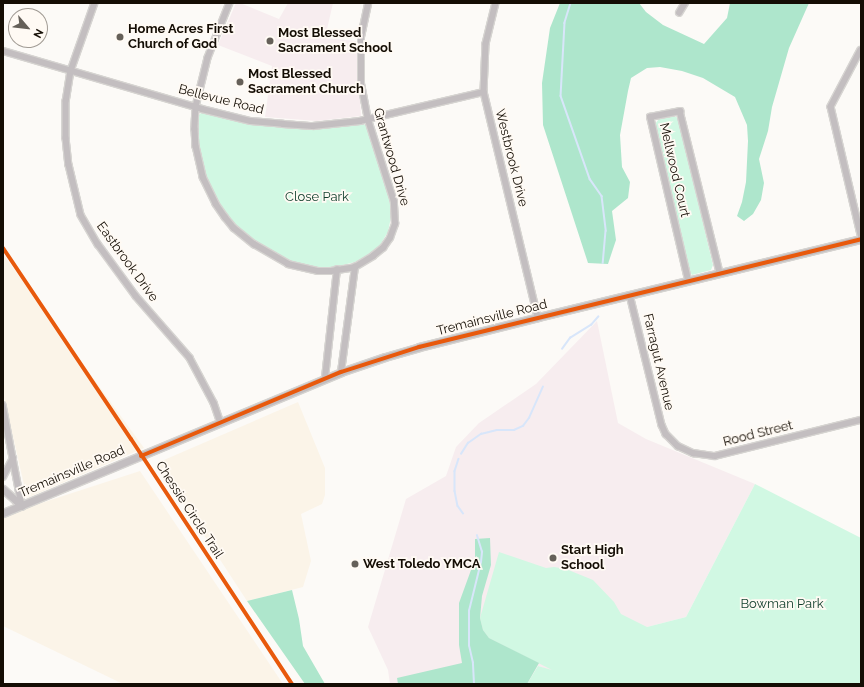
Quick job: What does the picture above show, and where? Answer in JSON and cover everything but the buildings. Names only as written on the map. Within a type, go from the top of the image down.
[{"type":"street","name":"Eastbrook Drive","points":[[95,3],[71,71],[66,101],[68,165],[81,215],[98,244],[136,296],[190,358],[214,403],[222,423]]},
{"type":"street","name":"Grantwood Drive","points":[[230,3],[208,58],[196,106],[196,141],[203,177],[216,204],[234,228],[264,251],[288,264],[318,271],[355,267],[383,248],[390,238],[396,218],[394,202],[362,96],[360,66],[361,37],[368,3]]},
{"type":"street","name":"Westbrook Drive","points":[[496,3],[490,21],[485,50],[484,92],[538,317]]},
{"type":"street","points":[[678,13],[685,3]]},
{"type":"street","points":[[861,50],[831,107],[861,235]]},
{"type":"street","name":"Bellevue Road","points":[[3,51],[251,121],[283,124],[320,125],[368,120],[484,92]]},
{"type":"street","name":"Mellwood Court","points":[[688,280],[650,117],[680,111],[720,273]]},
{"type":"street","name":"Tremainsville Road","points":[[3,514],[222,423],[325,378],[419,347],[688,280],[861,240]]},
{"type":"street","points":[[341,372],[355,267]]},
{"type":"street","points":[[325,378],[337,270]]},
{"type":"street","name":"Farragut Avenue","points":[[630,295],[656,403],[666,434]]},
{"type":"street","points":[[3,406],[14,456],[22,506]]},
{"type":"street","name":"Rood Street","points":[[666,434],[671,441],[685,450],[715,456],[861,420]]},
{"type":"street","points":[[3,477],[14,456]]},
{"type":"street","points":[[3,489],[22,506]]},
{"type":"shaded area","points":[[236,3],[240,3],[279,19],[288,3],[333,3],[325,38],[356,41],[361,116],[317,121],[265,117],[272,66],[218,45]]},
{"type":"shaded area","points":[[3,254],[144,448],[27,498],[3,393]]},
{"type":"shaded area","name":"Start High School","points":[[597,321],[618,423],[646,439],[755,484],[686,617],[647,627],[590,684],[538,666],[527,684],[390,684],[388,670],[368,627],[406,499],[446,476],[456,447],[479,423],[536,384]]},
{"type":"shaded area","points":[[298,402],[325,468],[325,495],[322,504],[301,514],[311,561],[303,587],[247,601],[157,463]]},
{"type":"shaded area","points":[[140,471],[283,684],[123,684],[3,626],[3,518],[29,507]]},
{"type":"green space","points":[[560,3],[639,3],[646,12],[663,25],[704,44],[727,18],[730,3],[809,3],[789,48],[772,107],[768,131],[759,159],[764,183],[761,200],[753,214],[744,221],[737,216],[742,202],[746,182],[748,141],[747,125],[735,97],[703,78],[682,71],[660,67],[647,68],[631,78],[620,135],[622,167],[630,182],[628,198],[612,211],[616,240],[608,264],[588,263],[543,125],[542,83],[550,28]]},
{"type":"green space","name":"Close Park","points":[[202,112],[236,119],[325,127],[366,125],[382,170],[392,212],[388,232],[380,245],[370,254],[355,262],[323,268],[297,264],[265,251],[228,218],[207,180],[200,156],[197,130],[198,116]]},
{"type":"green space","points":[[674,116],[678,118],[713,265],[711,270],[692,275],[689,270],[655,124],[659,119]]},
{"type":"green space","name":"Bowman Park","points":[[755,484],[861,538],[861,684],[527,684],[538,666],[552,670],[489,638],[483,630],[480,618],[499,552],[546,568],[554,567],[566,569],[593,580],[614,602],[621,614],[647,627],[686,617]]},
{"type":"green space","points":[[490,538],[491,565],[482,596],[480,618],[483,630],[489,638],[539,663],[527,684],[398,684],[397,678],[462,663],[459,645],[459,603],[475,559],[475,539]]},
{"type":"green space","points":[[292,590],[299,619],[303,646],[325,684],[305,684],[247,601]]},
{"type":"waterway","points":[[571,3],[565,23],[561,96],[590,179],[602,196],[606,231],[603,263]]},
{"type":"waterway","points":[[562,349],[570,338],[591,325],[598,317]]},
{"type":"waterway","points":[[461,454],[468,443],[481,434],[497,430],[514,430],[523,426],[529,418],[543,387]]},
{"type":"waterway","points":[[459,459],[455,471],[455,491],[458,506],[463,513]]},
{"type":"waterway","points":[[474,684],[473,663],[469,646],[469,611],[481,562],[482,552],[477,536]]},
{"type":"cycle path","points":[[141,456],[341,372],[419,347],[861,239]]},
{"type":"cycle path","name":"Chessie Circle Trail","points":[[3,248],[292,684]]},
{"type":"place","name":"Home Acres First Church of God","points":[[120,37]]},
{"type":"place","name":"Most Blessed Sacrament School","points":[[270,41]]},
{"type":"place","name":"Most Blessed Sacrament Church","points":[[240,82]]},
{"type":"place","name":"Start High School","points":[[553,558]]},
{"type":"place","name":"West Toledo YMCA","points":[[355,564]]}]
